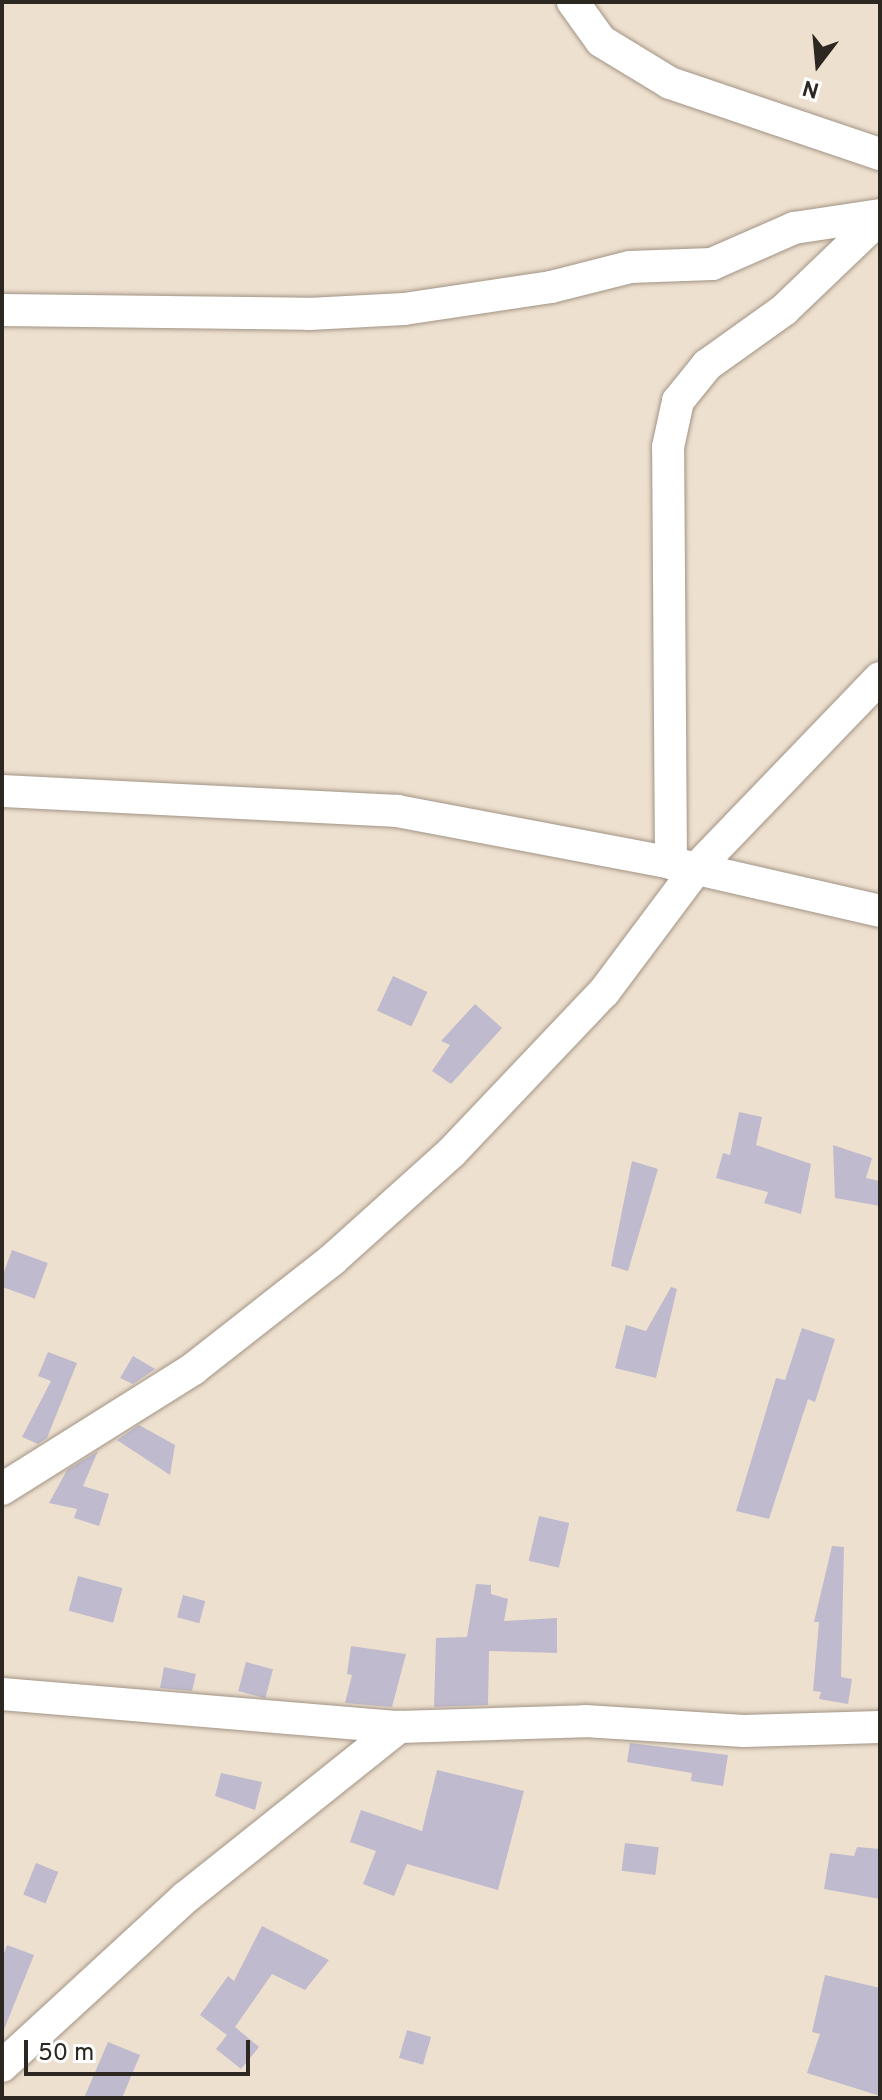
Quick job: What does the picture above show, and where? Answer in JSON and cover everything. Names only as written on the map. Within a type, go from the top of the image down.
[{"type":"street","points":[[573,2],[601,41],[670,83],[880,154]]},
{"type":"street","points":[[2,310],[309,314],[404,309],[551,287],[630,267],[712,264],[794,228],[880,216]]},
{"type":"street","points":[[684,866],[668,447],[678,401],[707,365],[784,310],[880,216]]},
{"type":"street","points":[[2,1489],[193,1369],[343,1250],[452,1152],[604,992],[684,866],[880,678]]},
{"type":"street","points":[[2,791],[397,811],[684,866],[880,911]]},
{"type":"street","points":[[2,1694],[399,1727],[585,1721],[744,1731],[880,1727]]},
{"type":"street","points":[[2,2066],[266,1829],[399,1727]]},
{"type":"building","points":[[393,976],[427,992],[411,1026],[377,1010]]},
{"type":"building","points":[[475,1004],[502,1028],[451,1084],[432,1071],[450,1045],[441,1041]]},
{"type":"building","points":[[739,1112],[762,1117],[756,1145],[811,1164],[801,1214],[764,1203],[768,1192],[716,1178],[723,1153],[730,1155]]},
{"type":"building","points":[[833,1145],[872,1158],[866,1178],[880,1181],[880,1206],[835,1198]]},
{"type":"building","points":[[632,1161],[658,1169],[628,1271],[611,1266]]},
{"type":"building","points":[[12,1250],[48,1263],[35,1299],[2,1287],[2,1277]]},
{"type":"building","points":[[671,1287],[677,1289],[656,1378],[615,1368],[626,1325],[646,1331]]},
{"type":"building","points":[[802,1328],[835,1339],[815,1402],[808,1399],[769,1519],[736,1511],[776,1378],[785,1380]]},
{"type":"building","points":[[48,1352],[77,1363],[47,1438],[38,1444],[22,1437],[51,1381],[38,1376]]},
{"type":"building","points":[[133,1356],[155,1369],[133,1384],[120,1378]]},
{"type":"building","points":[[139,1425],[175,1445],[170,1475],[117,1440]]},
{"type":"building","points":[[98,1451],[83,1486],[109,1494],[99,1526],[74,1518],[77,1509],[49,1503],[67,1470]]},
{"type":"building","points":[[539,1516],[569,1523],[559,1568],[529,1561]]},
{"type":"building","points":[[832,1546],[844,1547],[841,1677],[852,1679],[848,1704],[819,1699],[821,1692],[813,1691],[819,1622],[814,1622]]},
{"type":"building","points":[[78,1576],[122,1588],[113,1623],[69,1611]]},
{"type":"building","points":[[476,1584],[491,1585],[491,1594],[508,1599],[504,1621],[557,1618],[557,1653],[489,1651],[488,1705],[434,1707],[436,1638],[467,1637]]},
{"type":"building","points":[[183,1595],[205,1601],[199,1623],[177,1617]]},
{"type":"building","points":[[351,1646],[406,1654],[392,1707],[345,1703],[352,1675],[347,1674]]},
{"type":"building","points":[[246,1662],[273,1669],[265,1698],[238,1691]]},
{"type":"building","points":[[164,1667],[196,1674],[192,1691],[160,1688]]},
{"type":"building","points":[[630,1743],[728,1755],[723,1786],[691,1781],[692,1773],[627,1762]]},
{"type":"building","points":[[437,1770],[524,1791],[498,1890],[407,1864],[394,1896],[363,1884],[376,1851],[350,1842],[361,1810],[422,1831]]},
{"type":"building","points":[[221,1773],[262,1782],[255,1810],[215,1796]]},
{"type":"building","points":[[625,1843],[659,1847],[655,1875],[622,1871]]},
{"type":"building","points":[[857,1847],[880,1849],[880,1899],[824,1889],[830,1853],[854,1856]]},
{"type":"building","points":[[36,1863],[58,1872],[46,1904],[23,1895]]},
{"type":"building","points":[[262,1926],[329,1960],[305,1990],[272,1974],[235,2027],[259,2047],[241,2069],[216,2049],[227,2035],[200,2015],[228,1976],[234,1981]]},
{"type":"building","points":[[7,1945],[34,1955],[3,2032],[2,1959]]},
{"type":"building","points":[[825,1975],[880,1988],[880,2096],[807,2073],[820,2034],[812,2032]]},
{"type":"building","points":[[407,2030],[431,2037],[423,2065],[399,2058]]},
{"type":"building","points":[[108,2042],[140,2055],[122,2098],[84,2098]]}]
